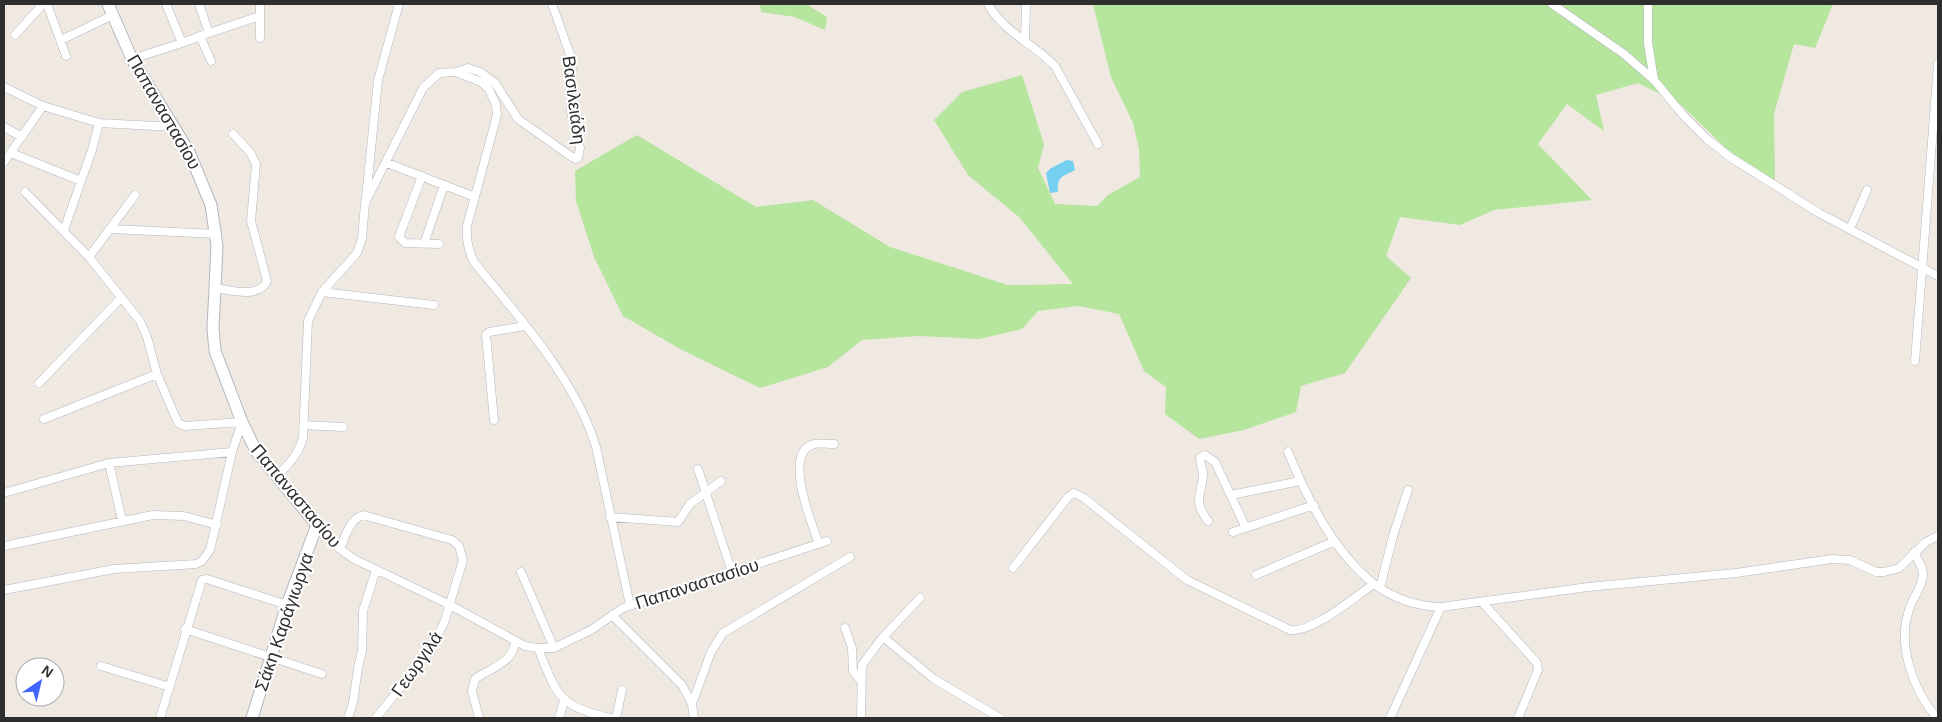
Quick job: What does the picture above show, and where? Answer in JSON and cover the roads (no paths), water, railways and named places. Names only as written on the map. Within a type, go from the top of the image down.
[{"type":"street","points":[[15,35],[43,4]]},
{"type":"street","points":[[47,4],[66,56]]},
{"type":"street","name":"Παπαναστασίου","points":[[108,4],[132,59],[176,127],[205,187],[216,234],[215,351],[242,422],[256,451],[317,525],[340,549],[354,560],[450,605],[515,641],[538,648],[554,648],[591,630],[612,614],[630,605],[827,541]]},
{"type":"street","points":[[166,4],[182,42]]},
{"type":"street","points":[[199,4],[209,33]]},
{"type":"street","points":[[260,4],[260,38]]},
{"type":"street","points":[[277,476],[292,462],[299,451],[303,438],[308,321],[322,292],[357,253],[362,239],[378,80],[399,4]]},
{"type":"street","name":"Βασιλειάδη","points":[[456,72],[468,68],[491,79],[518,119],[569,155],[576,159],[578,158],[580,148],[571,112],[572,60],[552,4]]},
{"type":"street","points":[[988,4],[1006,28],[1045,56],[1059,72],[1098,144]]},
{"type":"street","points":[[1025,42],[1026,4]]},
{"type":"street","points":[[1552,4],[1609,43],[1654,80],[1683,115],[1730,157],[1778,189],[1938,276]]},
{"type":"street","points":[[1648,4],[1648,43],[1654,80]]},
{"type":"street","points":[[61,40],[113,15]]},
{"type":"street","points":[[132,59],[260,16]]},
{"type":"street","points":[[200,36],[211,61]]},
{"type":"street","points":[[1915,361],[1938,64]]},
{"type":"street","points":[[366,204],[388,163],[423,88],[439,73],[456,72],[481,82],[489,89],[496,105],[497,115],[475,197],[466,240],[474,262],[525,326],[558,372],[587,422],[596,447],[630,605]]},
{"type":"street","points":[[4,87],[43,106],[99,123],[176,127]]},
{"type":"street","points":[[4,162],[43,106]]},
{"type":"street","points":[[64,230],[99,123]]},
{"type":"street","points":[[4,127],[22,137]]},
{"type":"street","points":[[215,288],[254,292],[262,288],[267,282],[251,221],[256,164],[250,152],[234,134]]},
{"type":"street","points":[[11,153],[81,181]]},
{"type":"street","points":[[388,163],[475,197]]},
{"type":"street","points":[[422,176],[399,237],[406,242],[439,244]]},
{"type":"street","points":[[424,244],[444,185]]},
{"type":"street","points":[[1850,229],[1868,190]]},
{"type":"street","points":[[4,590],[114,569],[196,564],[202,560],[210,550],[232,452],[242,422],[181,425],[175,418],[157,374],[144,328],[89,256],[25,192]]},
{"type":"street","points":[[89,256],[135,195]]},
{"type":"street","points":[[111,228],[216,234]]},
{"type":"street","points":[[322,292],[434,305]]},
{"type":"street","points":[[39,383],[121,298]]},
{"type":"street","points":[[494,420],[486,335],[493,331],[525,326]]},
{"type":"street","points":[[44,419],[157,374]]},
{"type":"street","points":[[303,425],[342,427]]},
{"type":"street","points":[[819,544],[805,503],[799,475],[799,464],[801,456],[808,446],[817,443],[834,444]]},
{"type":"street","points":[[4,492],[109,463],[232,452]]},
{"type":"street","points":[[1288,452],[1300,481],[1335,541],[1355,569],[1377,586],[1408,603],[1441,608],[1588,587],[1736,573],[1832,560],[1850,560],[1876,572],[1884,572],[1899,568],[1914,552],[1938,536]]},
{"type":"street","points":[[1208,521],[1202,511],[1199,496],[1203,474],[1200,458],[1205,456],[1215,462],[1246,528]]},
{"type":"street","points":[[109,463],[122,520]]},
{"type":"street","points":[[698,469],[732,572]]},
{"type":"street","points":[[610,517],[678,522],[690,504],[721,481]]},
{"type":"street","points":[[1231,495],[1300,481]]},
{"type":"street","points":[[1013,568],[1068,497],[1074,493],[1084,498],[1187,580],[1290,630],[1304,630],[1377,586],[1408,490]]},
{"type":"street","points":[[1233,532],[1314,505]]},
{"type":"street","points":[[4,546],[153,515],[174,515],[217,525]]},
{"type":"street","name":"Γεωργιλά","points":[[340,549],[352,522],[357,517],[363,515],[452,540],[458,546],[463,560],[444,623],[420,665],[376,718]]},
{"type":"street","name":"Σάκη Καράγιωργα","points":[[252,718],[287,605],[317,525]]},
{"type":"street","points":[[1256,575],[1335,541]]},
{"type":"street","points":[[1914,552],[1922,568],[1923,575],[1908,614],[1905,645],[1918,692],[1937,718]]},
{"type":"street","points":[[692,704],[711,652],[724,633],[850,557]]},
{"type":"street","points":[[348,718],[353,703],[362,651],[363,611],[376,570]]},
{"type":"street","points":[[521,572],[554,648]]},
{"type":"street","points":[[160,718],[202,580],[207,579],[287,605]]},
{"type":"street","points":[[861,718],[862,665],[883,637],[920,598]]},
{"type":"street","points":[[1482,602],[1537,663],[1538,670],[1518,718]]},
{"type":"street","points":[[1390,718],[1441,608]]},
{"type":"street","points":[[612,614],[682,685],[692,704],[694,718]]},
{"type":"street","points":[[845,628],[852,648],[853,670],[861,681]]},
{"type":"street","points":[[186,629],[322,674]]},
{"type":"street","points":[[883,637],[942,684],[1000,718]]},
{"type":"street","points":[[478,718],[472,690],[475,679],[498,666],[513,653],[515,641]]},
{"type":"street","points":[[538,648],[551,681],[564,701],[584,712],[610,718]]},
{"type":"street","points":[[101,666],[170,687]]},
{"type":"street","points":[[616,718],[622,690]]},
{"type":"street","points":[[559,718],[564,701]]},
{"type":"water","points":[[1067,160],[1073,161],[1075,170],[1061,178],[1058,183],[1058,192],[1050,193],[1046,173],[1051,168]]}]
